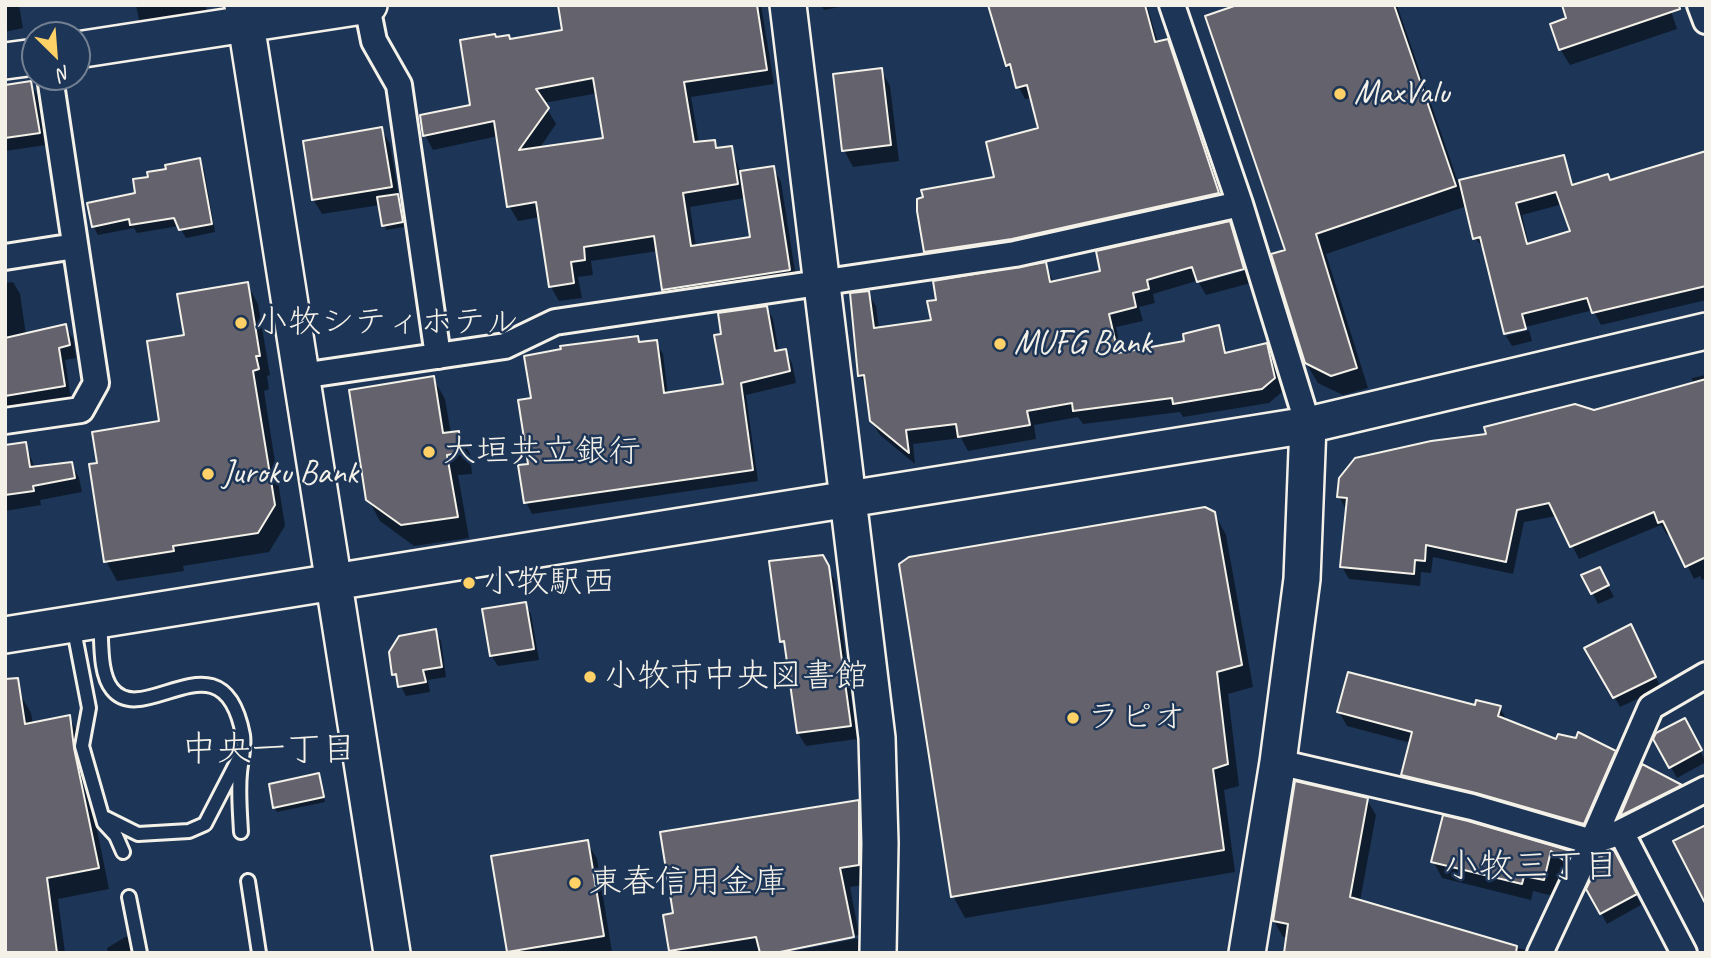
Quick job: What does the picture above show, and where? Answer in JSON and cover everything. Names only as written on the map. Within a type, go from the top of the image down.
[{"type":"street","points":[[91,47],[244,15],[368,5],[374,41],[399,85],[438,356]]},
{"type":"street","points":[[788,5],[877,738],[880,843],[878,953]]},
{"type":"street","points":[[1172,5],[1240,204],[1308,425],[1302,579],[1278,762],[1247,953]]},
{"type":"street","points":[[1700,5],[1706,22]]},
{"type":"street","points":[[244,15],[392,953]]},
{"type":"street","points":[[5,421],[81,410],[96,383],[52,91]]},
{"type":"street","points":[[301,376],[505,346],[555,322],[1015,254],[1240,204]]},
{"type":"street","points":[[5,257],[75,246]]},
{"type":"street","points":[[5,635],[1308,425],[1706,331]]},
{"type":"street","points":[[1540,953],[1651,707],[1706,675]]},
{"type":"street","points":[[1278,762],[1472,807],[1592,842],[1621,832],[1706,789]]},
{"type":"street","points":[[1621,832],[1684,953]]},
{"type":"lane","points":[[86,622],[112,688],[122,697],[135,698],[206,684],[222,690],[237,714],[243,738],[241,832]]},
{"type":"lane","points":[[86,622],[89,708],[82,746],[101,815],[123,852]]},
{"type":"lane","points":[[101,815],[138,834],[189,831],[205,824],[242,753]]},
{"type":"lane","points":[[248,881],[259,953]]},
{"type":"lane","points":[[130,897],[140,953]]},
{"type":"building","points":[[558,5],[757,5],[767,70],[684,82],[694,142],[715,140],[716,148],[732,146],[738,184],[683,193],[691,246],[750,237],[740,171],[774,166],[790,270],[662,290],[654,236],[584,247],[585,260],[571,262],[574,283],[549,287],[536,202],[507,207],[494,121],[423,136],[420,115],[470,105],[460,40],[495,34],[496,37],[509,35],[510,39],[562,30]],"holes":[[[593,78],[603,138],[519,150],[549,108],[536,89]]]},
{"type":"building","points":[[988,5],[1145,5],[1155,42],[1168,39],[1219,193],[1012,239],[924,252],[917,211],[917,199],[923,197],[921,190],[994,177],[986,142],[1038,128],[1027,85],[1016,88],[1010,64],[1006,66]]},
{"type":"building","points":[[1237,5],[1394,5],[1456,186],[1316,234],[1357,368],[1331,376],[1305,363],[1271,254],[1285,250],[1205,16]]},
{"type":"building","points":[[1562,5],[1679,5],[1680,9],[1559,50],[1550,24],[1566,18]]},
{"type":"building","points":[[882,68],[891,145],[842,151],[833,74]]},
{"type":"building","points":[[21,83],[21,91],[33,91],[40,133],[5,138],[5,85]]},
{"type":"building","points":[[382,127],[392,187],[312,200],[303,141]]},
{"type":"building","points":[[1706,151],[1706,286],[1592,313],[1587,298],[1522,314],[1526,329],[1504,334],[1480,237],[1473,239],[1459,180],[1564,155],[1572,185],[1608,174],[1610,180]],"holes":[[[1556,192],[1570,231],[1527,244],[1516,203]]]},
{"type":"building","points":[[200,158],[212,224],[179,230],[174,218],[130,225],[129,219],[92,227],[87,203],[135,193],[133,179],[148,177],[147,172],[166,169],[165,165]]},
{"type":"building","points":[[398,194],[403,222],[382,226],[377,197]]},
{"type":"building","points":[[1230,221],[1244,269],[1197,282],[1192,267],[1147,280],[1149,289],[1133,293],[1136,307],[1109,314],[1118,353],[1184,341],[1183,334],[1219,325],[1225,353],[1267,343],[1275,378],[1262,389],[1173,404],[1172,398],[1073,411],[1072,403],[1027,411],[1030,425],[958,437],[956,424],[906,430],[909,453],[870,421],[864,375],[858,376],[850,293],[869,291],[874,328],[931,320],[927,301],[936,300],[933,281],[1046,262],[1050,282],[1100,271],[1096,251]]},
{"type":"building","points":[[248,282],[260,356],[256,356],[259,369],[253,371],[275,505],[258,533],[173,546],[174,551],[104,562],[89,464],[97,463],[92,432],[159,421],[147,341],[184,335],[177,294]]},
{"type":"building","points":[[767,306],[775,351],[786,349],[790,371],[741,383],[753,470],[524,503],[518,465],[528,464],[518,400],[531,398],[524,356],[561,349],[560,346],[638,336],[639,342],[657,340],[664,393],[723,384],[714,335],[721,334],[718,313]]},
{"type":"building","points":[[66,324],[70,345],[59,348],[65,386],[5,396],[5,338]]},
{"type":"building","points":[[434,376],[443,433],[459,431],[461,453],[447,455],[458,517],[401,525],[366,500],[349,390]]},
{"type":"building","points":[[1706,379],[1706,557],[1685,567],[1663,521],[1658,523],[1654,512],[1570,547],[1549,503],[1517,510],[1506,562],[1426,545],[1425,561],[1415,560],[1414,574],[1340,567],[1347,498],[1337,497],[1339,478],[1355,458],[1431,441],[1486,434],[1484,427],[1575,404],[1594,410]]},
{"type":"building","points":[[26,442],[30,467],[72,462],[75,478],[33,486],[34,491],[5,495],[5,445]]},
{"type":"building","name":"ラピオ","points":[[1205,507],[1215,512],[1242,665],[1217,672],[1228,764],[1213,769],[1224,850],[951,897],[899,564],[909,557]]},
{"type":"building","points":[[823,555],[829,566],[851,726],[797,733],[784,641],[780,642],[769,561]]},
{"type":"building","points":[[1600,567],[1609,585],[1591,594],[1581,575]]},
{"type":"building","points":[[526,602],[534,649],[490,656],[482,609]]},
{"type":"building","points":[[1631,624],[1656,677],[1613,698],[1584,648]]},
{"type":"building","points":[[436,629],[442,667],[423,670],[426,682],[398,687],[396,674],[392,675],[389,652],[399,636]]},
{"type":"building","points":[[1348,672],[1475,705],[1476,700],[1501,706],[1498,716],[1556,739],[1558,734],[1576,738],[1578,732],[1616,751],[1584,824],[1401,775],[1412,732],[1337,712]]},
{"type":"building","points":[[18,678],[25,724],[70,715],[74,748],[99,868],[47,878],[57,953],[5,953],[5,679]]},
{"type":"building","points":[[1685,718],[1702,750],[1669,768],[1653,739],[1656,733]]},
{"type":"building","points":[[1642,764],[1682,785],[1620,816]]},
{"type":"building","points":[[319,773],[324,797],[273,808],[269,784]]},
{"type":"building","points":[[1295,781],[1368,798],[1350,897],[1517,946],[1516,953],[1284,953],[1288,924],[1273,921]]},
{"type":"building","points":[[859,800],[859,865],[840,868],[854,937],[775,953],[760,953],[756,937],[669,951],[663,915],[673,913],[660,832]]},
{"type":"building","points":[[1443,815],[1571,851],[1566,862],[1551,851],[1544,880],[1524,876],[1522,884],[1431,862]]},
{"type":"building","points":[[1706,825],[1706,905],[1673,841]]},
{"type":"building","points":[[588,840],[604,936],[507,952],[491,856]]},
{"type":"building","points":[[1614,850],[1637,894],[1600,914],[1586,889],[1603,854]]},
{"type":"place","name":"MaxValu","points":[[1340,94]]},
{"type":"place","name":"小牧シティホテル","points":[[241,323]]},
{"type":"place","name":"MUFG Bank","points":[[1000,344]]},
{"type":"place","name":"大垣共立銀行","points":[[429,452]]},
{"type":"place","name":"Juroku Bank","points":[[208,474]]},
{"type":"place","name":"小牧駅西","points":[[469,583]]},
{"type":"place","name":"小牧市中央図書館","points":[[590,677]]},
{"type":"place","name":"ラピオ","points":[[1073,718]]},
{"type":"place","name":"東春信用金庫","points":[[575,883]]},
{"type":"district","name":"中央一丁目","points":[[269,751]]},
{"type":"district","name":"小牧三丁目","points":[[1531,868]]}]
